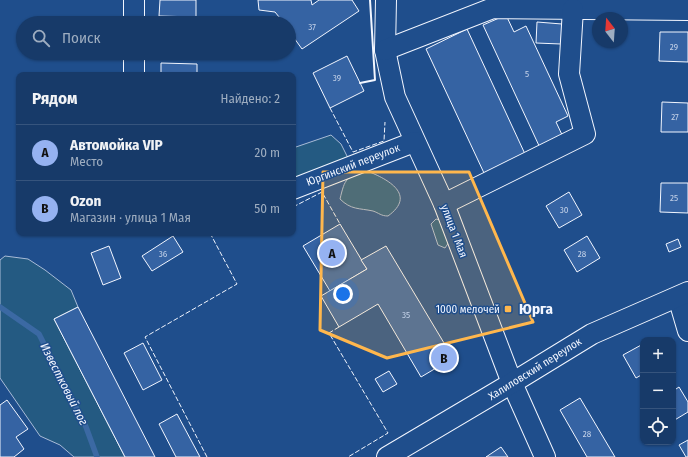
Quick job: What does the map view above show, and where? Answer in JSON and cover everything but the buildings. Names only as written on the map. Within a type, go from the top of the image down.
[{"type":"street","points":[[134,0],[134,16]]},
{"type":"street","name":"улица 1 Мая","points":[[386,0],[385,50],[395,98],[414,142],[444,204],[512,383],[545,457]]},
{"type":"street","points":[[385,50],[493,8],[688,10]]},
{"type":"street","points":[[444,204],[585,134],[569,74],[573,9]]},
{"type":"street","points":[[134,60],[134,72]]},
{"type":"street","name":"Юргинский переулок","points":[[296,188],[414,142]]},
{"type":"street","points":[[683,295],[688,331]]},
{"type":"street","name":"Халиловский переулок","points":[[387,457],[592,334],[683,295]]},
{"type":"highlighted area","points":[[323,172],[469,172],[533,322],[387,358],[320,330]]},
{"type":"shaded area","points":[[331,135],[341,144],[348,158],[296,179],[296,147]]},
{"type":"shaded area","points":[[367,171],[391,183],[400,195],[400,201],[396,208],[388,216],[373,211],[352,207],[340,199],[345,182],[355,175]]},
{"type":"shaded area","points":[[436,219],[443,221],[449,242],[445,248],[438,245],[431,224]]},
{"type":"shaded area","points":[[5,256],[28,259],[71,290],[78,307],[54,319],[125,457],[74,457],[60,445],[40,436],[0,378],[0,260]]},
{"type":"waterway","name":"Известковый лог","points":[[0,307],[39,334],[86,427],[97,457]]},
{"type":"fence","points":[[330,108],[353,152],[384,141],[385,122]]},
{"type":"fence","points":[[296,205],[322,192],[340,224]]},
{"type":"fence","points":[[207,457],[145,337],[237,284],[212,236]]},
{"type":"fence","points":[[339,327],[329,333],[388,433],[348,457]]},
{"type":"wall","points":[[360,83],[375,80],[370,0]]},
{"type":"place","name":"Автомойка VIP","points":[[332,253]]},
{"type":"place","name":"1000 мелочей","points":[[508,309]]},
{"type":"place","name":"Ozon","points":[[444,358]]},
{"type":"district","name":"Юрга","points":[[536,309]]}]
